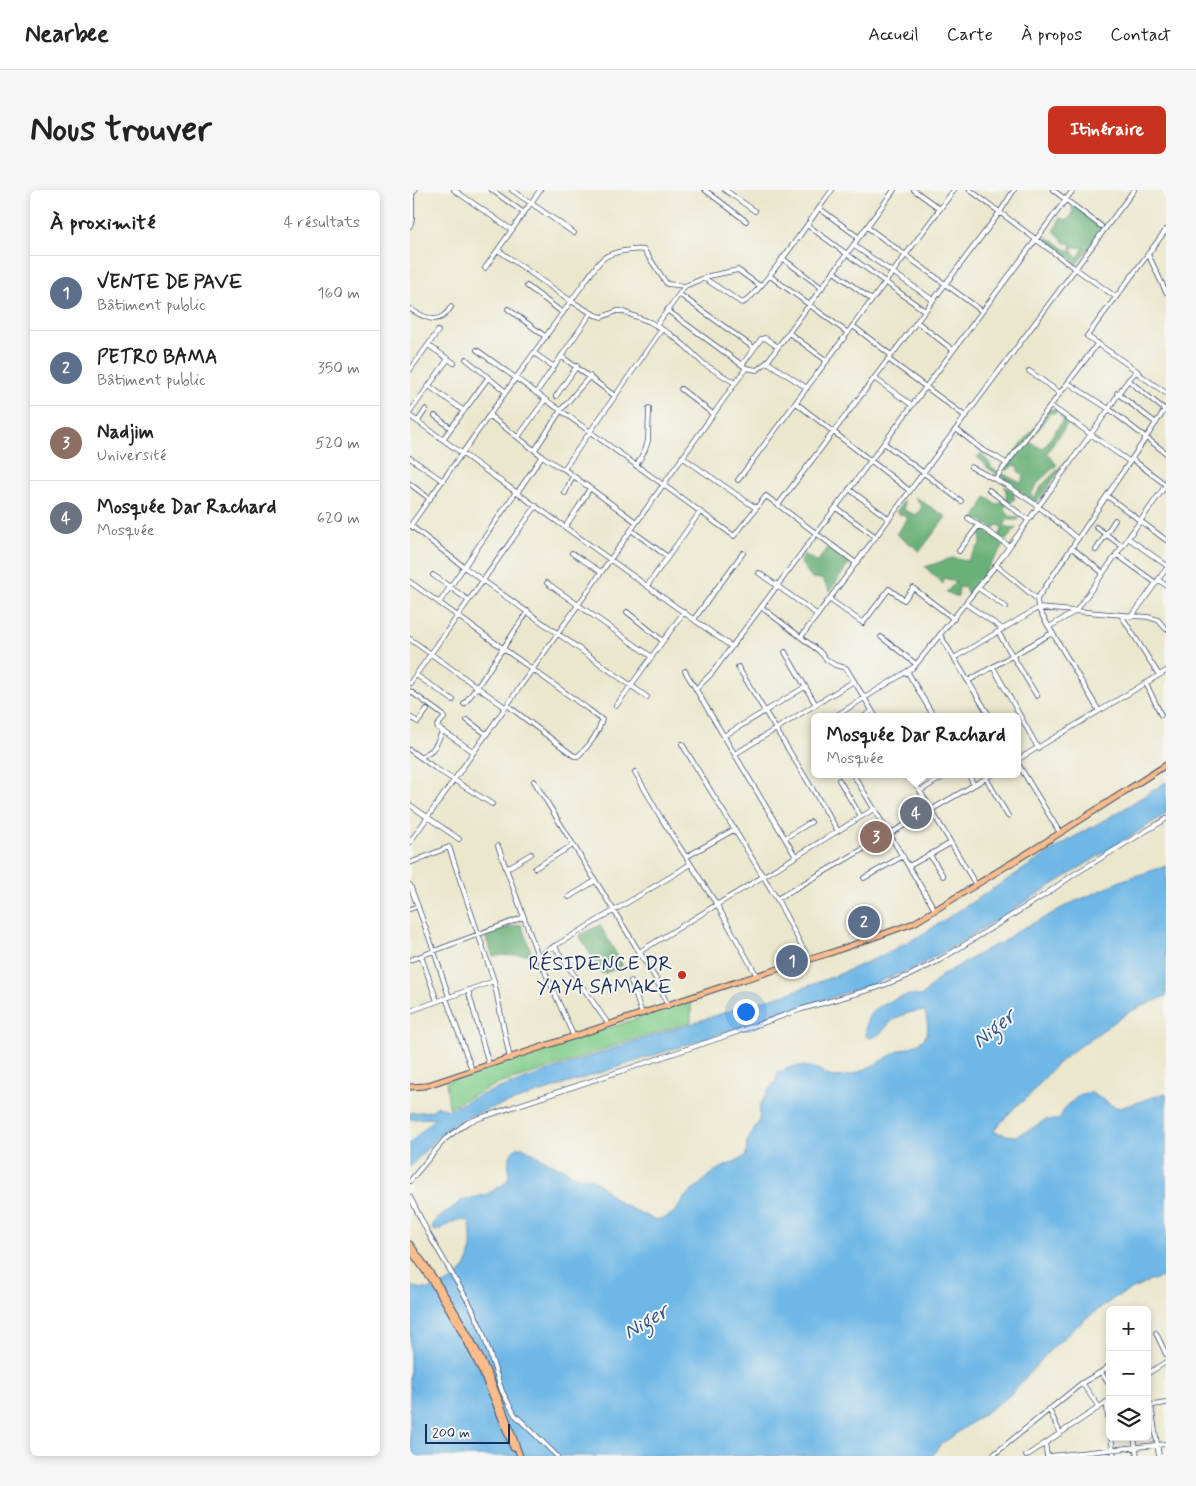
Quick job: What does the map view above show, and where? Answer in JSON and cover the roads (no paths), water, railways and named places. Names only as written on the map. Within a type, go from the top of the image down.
[{"type":"main road","points":[[410,1086],[425,1086],[809,960],[909,925],[1060,833],[1166,765]]},
{"type":"main road","points":[[410,1244],[441,1287],[475,1346],[499,1399],[518,1456]]},
{"type":"main road","points":[[410,1250],[437,1289],[469,1342],[495,1398],[518,1456]]},
{"type":"street","points":[[410,226],[412,220],[412,194],[415,190]]},
{"type":"street","points":[[454,190],[512,230]]},
{"type":"street","points":[[492,190],[524,213]]},
{"type":"street","points":[[512,190],[574,233]]},
{"type":"street","points":[[485,268],[540,190]]},
{"type":"street","points":[[725,190],[755,211]]},
{"type":"street","points":[[704,278],[742,303],[748,300],[770,276],[832,190]]},
{"type":"street","points":[[668,310],[744,366],[757,370],[767,362],[789,333],[893,190]]},
{"type":"street","points":[[914,190],[940,209]]},
{"type":"street","points":[[738,480],[954,190]]},
{"type":"street","points":[[970,190],[1116,297]]},
{"type":"street","points":[[778,505],[1000,212],[1014,190]]},
{"type":"street","points":[[1053,190],[1101,226]]},
{"type":"street","points":[[696,689],[712,673],[732,647],[1073,190]]},
{"type":"street","points":[[801,637],[1134,190]]},
{"type":"street","points":[[708,191],[746,221]]},
{"type":"street","points":[[819,208],[858,237]]},
{"type":"street","points":[[807,225],[925,311]]},
{"type":"street","points":[[866,227],[982,311]]},
{"type":"street","points":[[1166,230],[1087,336],[1166,393]]},
{"type":"street","points":[[853,245],[933,300]]},
{"type":"street","points":[[648,697],[464,567],[410,526],[563,312],[605,257],[620,252],[640,249],[646,252],[667,284],[685,286],[723,272],[738,270],[760,286]]},
{"type":"street","points":[[498,250],[571,301],[598,317],[621,310],[662,329],[684,345],[704,364],[735,383]]},
{"type":"street","points":[[1148,254],[1166,292]]},
{"type":"street","points":[[782,258],[822,288]]},
{"type":"street","points":[[834,272],[872,300]]},
{"type":"street","points":[[770,276],[848,333]]},
{"type":"street","points":[[527,286],[563,312]]},
{"type":"street","points":[[656,326],[685,286]]},
{"type":"street","points":[[679,294],[754,348]]},
{"type":"street","points":[[410,309],[428,318],[436,319],[442,318],[451,307]]},
{"type":"street","points":[[508,309],[546,337]]},
{"type":"street","points":[[536,393],[591,313]]},
{"type":"street","points":[[916,322],[954,350]]},
{"type":"street","points":[[853,326],[891,355]]},
{"type":"street","points":[[564,469],[662,329]]},
{"type":"street","points":[[410,370],[438,331]]},
{"type":"street","points":[[789,333],[827,361]]},
{"type":"street","points":[[410,842],[735,383],[754,348],[763,338],[778,347]]},
{"type":"street","points":[[995,479],[1098,344]]},
{"type":"street","points":[[428,345],[454,363]]},
{"type":"street","points":[[476,350],[734,536],[766,496],[856,563]]},
{"type":"street","points":[[534,353],[554,367]]},
{"type":"street","points":[[561,356],[616,396]]},
{"type":"street","points":[[448,359],[415,404],[410,414],[418,422],[732,647]]},
{"type":"street","points":[[466,359],[506,392]]},
{"type":"street","points":[[888,360],[965,416]]},
{"type":"street","points":[[767,362],[807,388]]},
{"type":"street","points":[[556,396],[577,366]]},
{"type":"street","points":[[1029,371],[1060,393]]},
{"type":"street","points":[[840,713],[916,664],[996,565],[1118,393],[1138,371]]},
{"type":"street","points":[[535,450],[561,410],[590,376]]},
{"type":"street","points":[[443,439],[488,378]]},
{"type":"street","points":[[874,378],[912,405]]},
{"type":"street","points":[[1099,711],[1038,608],[1037,599],[1165,409],[1128,380]]},
{"type":"street","points":[[1068,383],[1108,409],[1166,453]]},
{"type":"street","points":[[429,386],[464,411]]},
{"type":"street","points":[[682,389],[713,414]]},
{"type":"street","points":[[1118,393],[1156,423]]},
{"type":"street","points":[[410,400],[415,404]]},
{"type":"street","points":[[518,437],[545,400]]},
{"type":"street","points":[[796,403],[910,491]]},
{"type":"street","points":[[1049,627],[1076,611],[1166,485],[1051,406]]},
{"type":"street","points":[[636,466],[648,441],[649,408]]},
{"type":"street","points":[[418,422],[426,409]]},
{"type":"street","points":[[435,416],[451,428]]},
{"type":"street","points":[[490,416],[542,456],[564,469],[636,522]]},
{"type":"street","points":[[956,429],[984,451],[1006,464]]},
{"type":"street","points":[[884,443],[961,501]]},
{"type":"street","points":[[439,603],[542,456]]},
{"type":"street","points":[[682,457],[756,508]]},
{"type":"street","points":[[410,458],[443,481]]},
{"type":"street","points":[[970,467],[1008,486],[1038,506],[1078,539]]},
{"type":"street","points":[[564,493],[573,476]]},
{"type":"street","points":[[410,484],[430,498]]},
{"type":"street","points":[[565,527],[590,488]]},
{"type":"street","points":[[849,489],[889,519]]},
{"type":"street","points":[[989,490],[1028,520]]},
{"type":"street","points":[[1107,496],[1166,540]]},
{"type":"street","points":[[410,683],[536,506]]},
{"type":"street","points":[[836,508],[876,537]]},
{"type":"street","points":[[647,586],[700,512]]},
{"type":"street","points":[[968,518],[1009,546]]},
{"type":"street","points":[[1096,550],[1115,520]]},
{"type":"street","points":[[959,551],[979,525]]},
{"type":"street","points":[[1096,527],[1122,546]]},
{"type":"street","points":[[631,530],[668,557]]},
{"type":"street","points":[[1128,538],[1166,565]]},
{"type":"street","points":[[1072,548],[1103,572]]},
{"type":"street","points":[[572,553],[601,572]]},
{"type":"street","points":[[694,619],[743,553]]},
{"type":"street","points":[[1116,554],[1157,582],[1166,585]]},
{"type":"street","points":[[996,565],[1037,599]]},
{"type":"street","points":[[1133,616],[1166,569]]},
{"type":"street","points":[[760,573],[818,615]]},
{"type":"street","points":[[433,576],[468,600]]},
{"type":"street","points":[[410,582],[588,709],[602,720],[600,726],[589,746],[578,756],[574,756],[410,639]]},
{"type":"street","points":[[547,583],[652,656]]},
{"type":"street","points":[[829,599],[863,623],[889,590],[904,600],[913,588],[954,619]]},
{"type":"street","points":[[978,588],[1006,607]]},
{"type":"street","points":[[966,604],[1003,630]]},
{"type":"street","points":[[761,607],[828,660],[835,665],[846,668],[872,711],[869,713]]},
{"type":"street","points":[[954,658],[1038,608],[1148,617],[1158,620],[1166,629]]},
{"type":"street","points":[[464,704],[528,611]]},
{"type":"street","points":[[627,612],[663,641]]},
{"type":"street","points":[[616,706],[684,612]]},
{"type":"street","points":[[1121,615],[1159,675]]},
{"type":"street","points":[[998,632],[1037,696]]},
{"type":"street","points":[[968,681],[1052,633]]},
{"type":"street","points":[[940,636],[988,713]]},
{"type":"street","points":[[882,637],[916,664]]},
{"type":"street","points":[[785,652],[816,705]]},
{"type":"street","points":[[738,667],[838,831]]},
{"type":"street","points":[[993,667],[1019,713]]},
{"type":"street","points":[[685,671],[796,857]]},
{"type":"street","points":[[907,671],[932,713]]},
{"type":"street","points":[[1021,759],[1166,671]]},
{"type":"street","points":[[416,675],[452,700]]},
{"type":"street","points":[[735,754],[854,681]]},
{"type":"street","points":[[1146,683],[1162,715]]},
{"type":"street","points":[[724,736],[805,687]]},
{"type":"street","points":[[410,691],[443,715],[444,718],[437,726],[474,752]]},
{"type":"street","points":[[410,717],[418,722],[427,710]]},
{"type":"street","points":[[1021,717],[1038,748]]},
{"type":"street","points":[[467,720],[486,734]]},
{"type":"street","points":[[420,757],[431,751],[437,744],[443,731]]},
{"type":"street","points":[[682,744],[777,899],[809,960]]},
{"type":"street","points":[[410,750],[492,804]]},
{"type":"street","points":[[1021,768],[1060,833]]},
{"type":"street","points":[[635,772],[661,818],[717,905],[757,976]]},
{"type":"street","points":[[855,778],[935,910]]},
{"type":"street","points":[[912,778],[976,885]]},
{"type":"street","points":[[920,791],[941,778]]},
{"type":"street","points":[[970,778],[974,785]]},
{"type":"street","points":[[777,899],[986,778],[1008,816]]},
{"type":"street","points":[[839,780],[861,818]]},
{"type":"street","points":[[534,782],[656,979],[668,1006]]},
{"type":"street","points":[[410,805],[459,839]]},
{"type":"street","points":[[639,952],[874,809]]},
{"type":"street","points":[[410,1181],[445,1139],[468,1122],[802,1009],[910,975],[940,960],[1073,875],[1166,819]]},
{"type":"street","points":[[784,838],[811,822]]},
{"type":"street","points":[[686,857],[735,829]]},
{"type":"street","points":[[909,866],[951,844]]},
{"type":"street","points":[[535,868],[573,845]]},
{"type":"street","points":[[498,846],[538,956],[574,1036]]},
{"type":"street","points":[[410,863],[449,847],[494,981],[510,1058]]},
{"type":"street","points":[[506,870],[531,854]]},
{"type":"street","points":[[930,855],[943,876]]},
{"type":"street","points":[[864,878],[902,856]]},
{"type":"street","points":[[538,956],[690,864]]},
{"type":"street","points":[[569,896],[595,881]]},
{"type":"street","points":[[410,885],[434,951],[472,1070]]},
{"type":"street","points":[[410,909],[418,906]]},
{"type":"street","points":[[410,960],[524,917]]},
{"type":"street","points":[[554,946],[609,1025]]},
{"type":"street","points":[[421,956],[437,1001]]},
{"type":"street","points":[[410,1011],[494,981]]},
{"type":"street","points":[[631,981],[642,1014]]},
{"type":"street","points":[[468,990],[489,1065]]},
{"type":"street","points":[[410,1197],[428,1233],[471,1306],[482,1330],[502,1391],[515,1415],[557,1456]]},
{"type":"street","points":[[1156,1333],[1166,1354]]},
{"type":"street","points":[[1151,1372],[1166,1362]]},
{"type":"street","points":[[992,1456],[1082,1383],[1106,1368]]},
{"type":"street","points":[[1102,1372],[1106,1379]]},
{"type":"street","points":[[1082,1383],[1099,1407]]},
{"type":"street","points":[[1026,1456],[1106,1402]]},
{"type":"street","points":[[1151,1405],[1166,1403]]},
{"type":"street","points":[[1049,1409],[1060,1433]]},
{"type":"street","points":[[1151,1415],[1159,1456]]},
{"type":"street","points":[[1112,1441],[1114,1456]]},
{"type":"street","points":[[1134,1441],[1137,1456]]},
{"type":"street","points":[[1045,1443],[1048,1456],[1091,1454],[1166,1444]]},
{"type":"street","points":[[1001,1449],[1002,1456]]},
{"type":"water","points":[[1166,782],[1166,814],[956,945],[914,968],[878,982],[480,1112],[455,1123],[436,1139],[410,1167],[410,1143],[435,1118],[410,1119],[410,1113],[431,1111],[438,1106],[448,1110],[480,1095],[632,1042],[789,993],[881,956],[921,935],[1072,838],[1122,810]]},
{"type":"water","name":"Niger","points":[[1166,866],[1166,996],[1129,1012],[1070,1053],[1053,1068],[1027,1098],[1016,1106],[994,1132],[1016,1136],[1045,1120],[1057,1120],[1064,1109],[1079,1095],[1090,1092],[1113,1106],[1120,1108],[1166,1093],[1166,1276],[1150,1281],[1116,1297],[1085,1319],[1050,1350],[1009,1396],[940,1445],[932,1456],[410,1456],[410,1286],[430,1289],[443,1285],[455,1278],[465,1267],[471,1251],[470,1223],[461,1220],[435,1231],[432,1229],[434,1222],[461,1201],[487,1194],[503,1185],[509,1178],[510,1158],[517,1147],[523,1147],[574,1176],[592,1178],[620,1203],[654,1220],[665,1218],[676,1211],[684,1198],[715,1171],[746,1156],[747,1142],[759,1121],[760,1106],[767,1092],[776,1081],[778,1073],[789,1068],[805,1066],[835,1077],[851,1075],[922,1041],[927,1033],[928,1025],[925,1011],[911,1012],[903,1015],[891,1022],[879,1034],[869,1038],[866,1036],[866,1033],[869,1016],[878,1007],[895,999],[910,995],[922,996],[941,976],[1003,942],[1017,931],[1069,904],[1120,881]]},
{"type":"place","name":"Mosquée Dar Rachard","points":[[916,813]]},
{"type":"place","name":"Nadjim","points":[[876,837]]},
{"type":"place","name":"PETRO BAMA","points":[[864,922]]},
{"type":"place","name":"VENTE DE PAVE","points":[[792,961]]},
{"type":"place","name":"RÉSIDENCE DR YAYA SAMAKE","points":[[682,975]]}]
